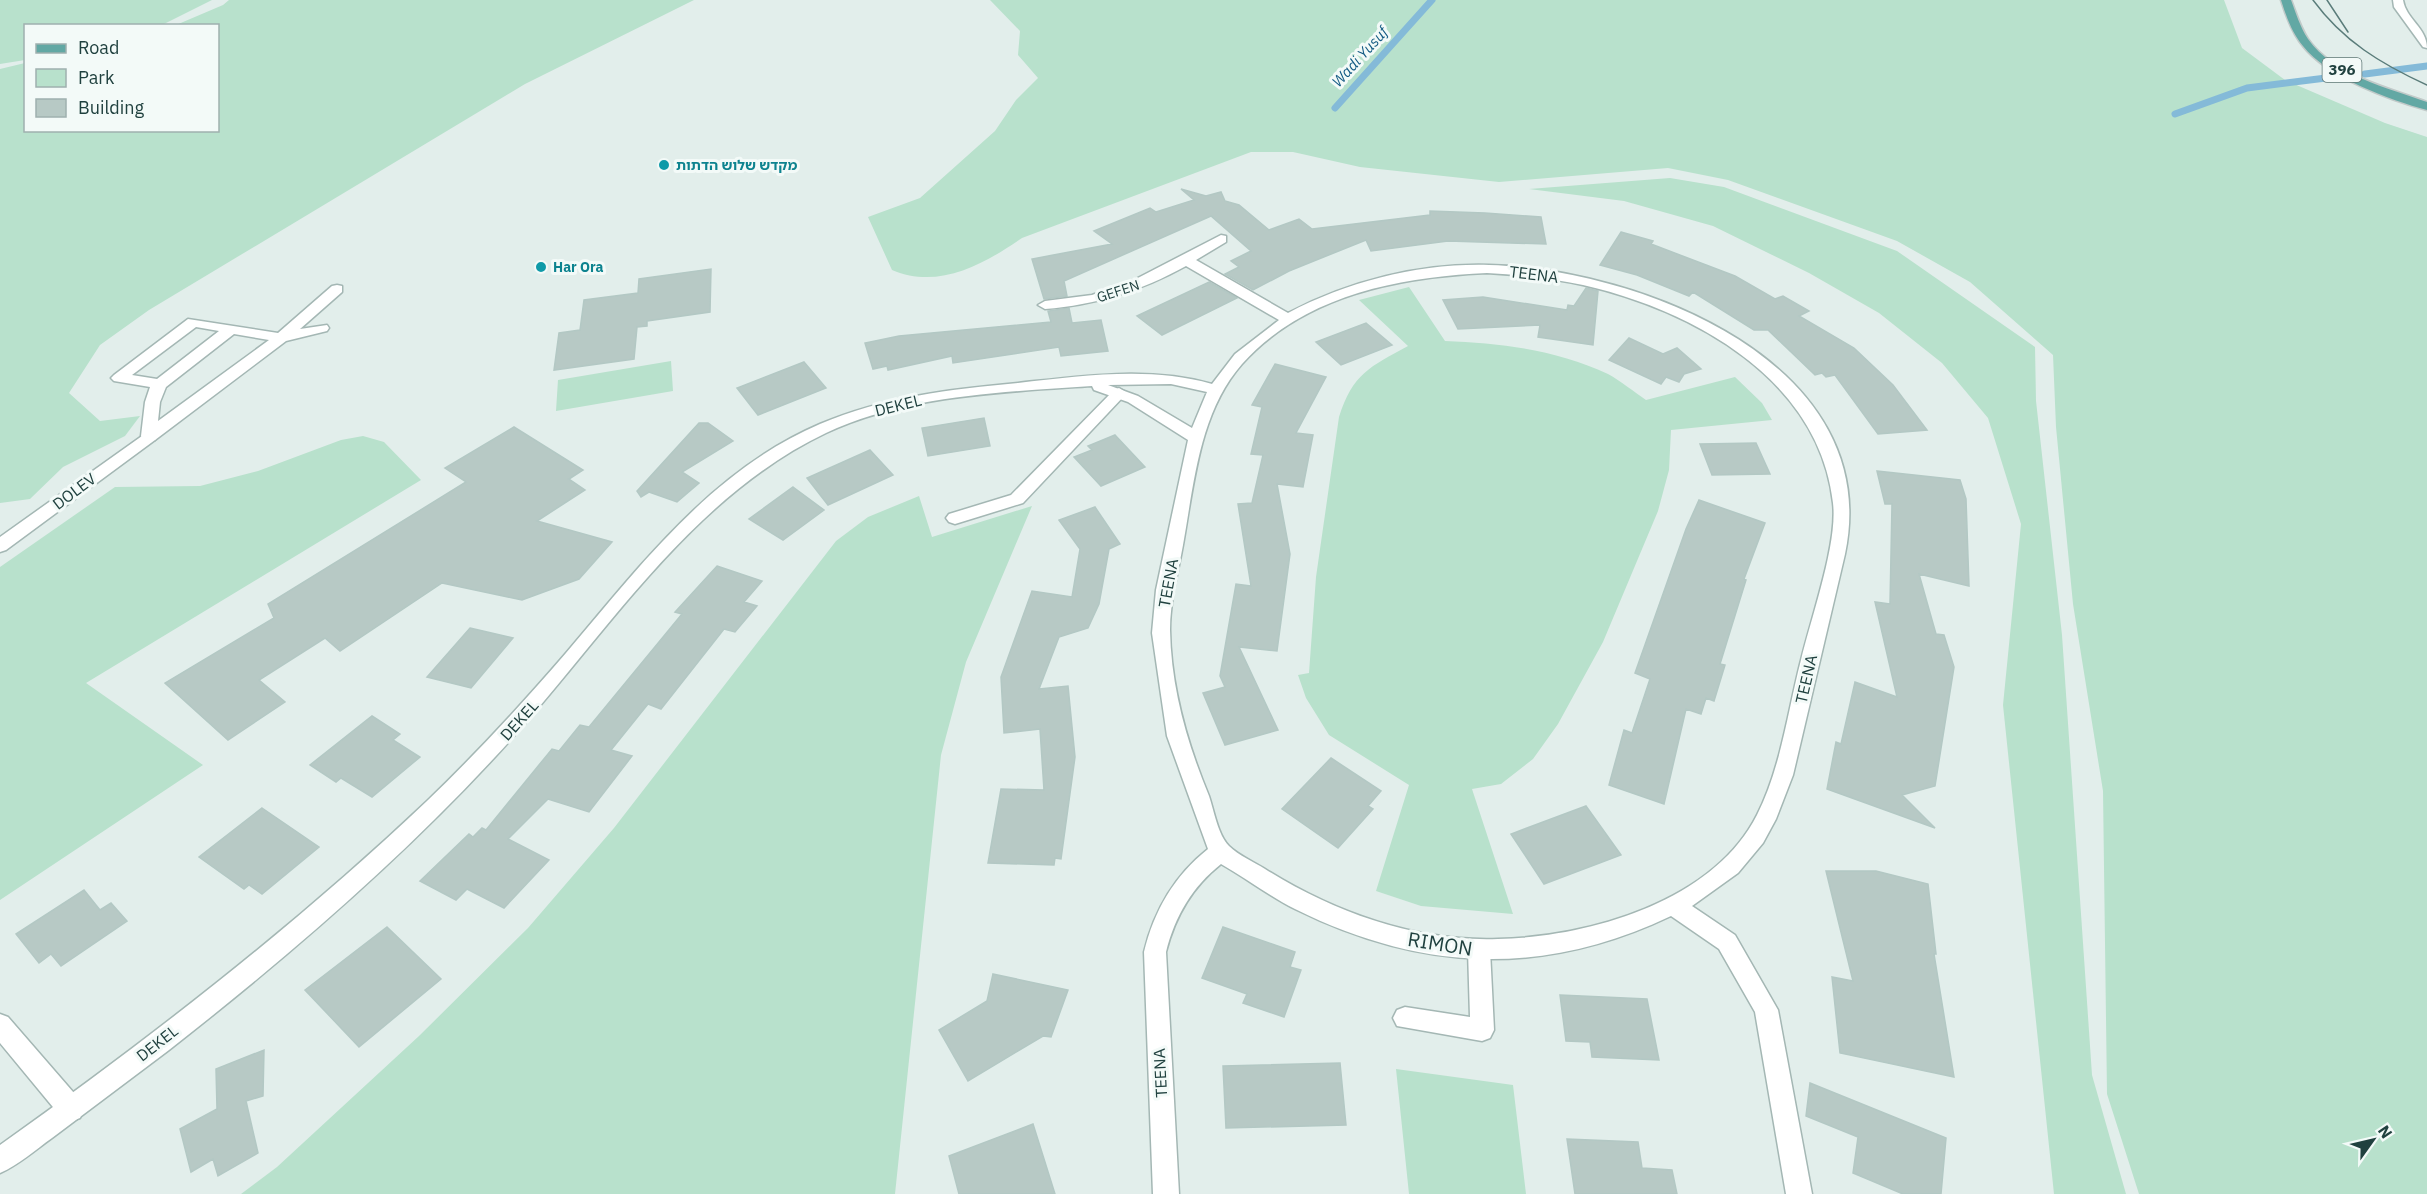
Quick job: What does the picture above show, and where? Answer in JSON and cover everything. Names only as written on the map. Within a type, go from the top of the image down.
[{"type":"main road","name":"396","points":[[2286,0],[2298,31],[2310,49],[2348,73],[2427,106]]},
{"type":"street","points":[[2398,0],[2399,8],[2427,45]]},
{"type":"street","name":"GEFEN","points":[[1045,305],[1084,302],[1119,293],[1140,285],[1221,239]]},
{"type":"street","points":[[1186,260],[1288,320]]},
{"type":"street","name":"TEENA","points":[[1166,1194],[1155,952],[1162,922],[1176,896],[1196,871],[1220,852],[1179,747],[1161,630],[1165,596],[1196,438],[1216,390],[1237,360],[1263,337],[1288,320],[1325,299],[1361,286],[1401,276],[1442,270],[1487,268],[1534,272],[1584,281],[1664,307],[1738,346],[1771,370],[1795,394],[1822,431],[1837,467],[1842,507],[1836,552],[1773,807],[1758,836],[1736,863],[1709,886],[1673,905]]},
{"type":"street","name":"DOLEV","points":[[0,546],[281,338],[337,289]]},
{"type":"street","points":[[160,384],[119,378],[193,322],[281,338],[322,328]]},
{"type":"street","points":[[149,436],[153,412],[151,401],[160,384],[231,329]]},
{"type":"street","name":"DEKEL","points":[[0,1160],[71,1109],[240,978],[391,847],[487,754],[534,703],[674,536],[730,484],[760,463],[822,429],[889,406],[962,393],[1074,382],[1161,391],[1216,390]]},
{"type":"street","points":[[955,518],[1017,499],[1123,387]]},
{"type":"street","name":"DEKEL","points":[[1123,387],[1145,405],[1196,438]]},
{"type":"street","name":"RIMON","points":[[1220,852],[1276,889],[1325,913],[1381,933],[1444,947],[1479,950],[1535,949],[1579,942],[1619,931],[1673,905]]},
{"type":"street","points":[[1673,905],[1727,942],[1766,1010],[1799,1194]]},
{"type":"street","points":[[1405,1018],[1482,1030],[1479,950]]},
{"type":"street","points":[[0,1025],[71,1109]]},
{"type":"green space","points":[[0,0],[212,0],[164,24],[24,24],[24,60],[0,64]]},
{"type":"green space","points":[[229,0],[694,0],[525,84],[149,310],[100,345],[69,393],[100,421],[140,416],[125,436],[63,467],[30,499],[0,503],[0,69],[24,63],[24,132],[219,132],[219,24],[178,24],[223,5]]},
{"type":"green space","points":[[990,0],[2224,0],[2242,48],[2285,80],[2385,123],[2427,137],[2427,1194],[2139,1194],[2107,1094],[2103,791],[2073,604],[2056,427],[2053,355],[1970,282],[1897,241],[1728,180],[1668,168],[1499,182],[1360,167],[1293,152],[1251,152],[1022,238],[977,265],[944,276],[927,277],[892,270],[868,217],[920,198],[995,131],[1016,100],[1038,78],[1018,55],[1020,31]]},
{"type":"green space","points":[[1670,178],[1724,187],[1897,251],[2035,347],[2036,401],[2062,635],[2092,1075],[2126,1194],[2054,1194],[2003,705],[2021,524],[1988,418],[1942,363],[1879,313],[1809,273],[1713,226],[1624,201],[1529,189]]},
{"type":"green space","points":[[1409,287],[1445,341],[1508,346],[1569,359],[1608,374],[1646,400],[1735,377],[1762,403],[1772,420],[1671,430],[1669,470],[1658,511],[1603,642],[1558,724],[1533,759],[1501,784],[1472,789],[1513,914],[1421,906],[1376,891],[1409,785],[1329,735],[1306,698],[1298,675],[1309,673],[1316,577],[1339,417],[1344,402],[1350,390],[1364,373],[1408,346],[1359,300]]},
{"type":"green space","points":[[671,361],[673,391],[556,411],[558,380]]},
{"type":"green space","points":[[363,436],[384,442],[421,480],[86,683],[203,765],[0,900],[0,567],[115,487],[200,486],[258,471],[341,440]]},
{"type":"green space","points":[[919,496],[932,537],[1032,506],[966,662],[941,755],[895,1194],[241,1194],[277,1167],[419,1036],[528,928],[614,828],[836,541],[868,517]]},
{"type":"green space","points":[[1396,1069],[1513,1085],[1526,1194],[1409,1194]]},
{"type":"building","points":[[1181,189],[1206,196],[1221,192],[1225,201],[1239,205],[1269,230],[1299,219],[1312,229],[1430,215],[1430,211],[1485,213],[1541,217],[1546,244],[1448,241],[1371,251],[1366,240],[1289,271],[1253,290],[1225,274],[1239,267],[1231,261],[1251,251],[1211,216],[1064,281],[1067,296],[1044,299],[1032,259],[1112,244],[1094,231],[1150,208],[1156,212],[1194,200]]},
{"type":"building","points":[[1621,232],[1653,241],[1651,244],[1735,276],[1775,299],[1783,296],[1809,311],[1799,316],[1854,348],[1893,385],[1927,430],[1878,434],[1835,375],[1826,377],[1822,373],[1815,375],[1768,330],[1754,330],[1693,292],[1689,296],[1637,275],[1600,265]]},
{"type":"building","points":[[711,269],[710,312],[647,321],[647,326],[637,327],[634,359],[554,370],[559,333],[580,330],[584,300],[638,293],[639,279]]},
{"type":"building","points":[[1209,282],[1237,298],[1162,335],[1137,316]]},
{"type":"building","points":[[1586,288],[1598,291],[1593,345],[1538,337],[1540,325],[1458,329],[1443,300],[1483,297],[1567,310],[1568,305],[1574,306]]},
{"type":"building","points":[[1069,308],[1072,323],[1101,320],[1108,351],[1061,356],[1059,347],[953,363],[952,356],[888,370],[887,366],[873,369],[865,343],[899,336],[1051,322],[1048,311]]},
{"type":"building","points":[[1366,323],[1392,345],[1341,365],[1316,342]]},
{"type":"building","points":[[1629,338],[1663,354],[1677,348],[1701,369],[1684,374],[1679,382],[1666,377],[1661,384],[1609,360]]},
{"type":"building","points":[[804,362],[826,388],[758,415],[737,388]]},
{"type":"building","points":[[1275,364],[1326,377],[1296,433],[1313,435],[1303,487],[1277,484],[1290,554],[1277,651],[1239,647],[1278,730],[1225,745],[1203,693],[1225,687],[1220,676],[1236,584],[1251,586],[1238,504],[1252,503],[1263,455],[1251,454],[1262,407],[1252,405]]},
{"type":"building","points":[[984,418],[990,446],[928,456],[922,428]]},
{"type":"building","points":[[699,423],[708,423],[733,441],[682,472],[699,483],[677,502],[649,492],[641,497],[637,491]]},
{"type":"building","points":[[514,427],[583,470],[569,479],[585,490],[537,521],[612,542],[579,579],[522,600],[442,583],[340,651],[325,638],[259,680],[285,702],[228,740],[165,683],[274,618],[268,604],[466,482],[445,468]]},
{"type":"building","points":[[1115,435],[1145,467],[1101,486],[1074,457],[1092,450],[1088,446]]},
{"type":"building","points":[[1756,443],[1770,474],[1712,475],[1700,444]]},
{"type":"building","points":[[870,450],[893,475],[828,505],[807,478]]},
{"type":"building","points":[[1877,471],[1960,480],[1966,499],[1969,586],[1919,574],[1936,634],[1944,635],[1954,667],[1935,786],[1902,795],[1935,828],[1827,789],[1836,742],[1841,744],[1855,682],[1897,697],[1875,602],[1890,604],[1892,504],[1885,504]]},
{"type":"building","points":[[793,487],[824,510],[783,540],[749,519]]},
{"type":"building","points":[[1699,500],[1765,523],[1744,579],[1746,580],[1720,664],[1725,665],[1714,701],[1706,698],[1701,714],[1686,709],[1664,804],[1609,785],[1624,730],[1632,733],[1650,679],[1635,673],[1686,529]]},
{"type":"building","points":[[1095,507],[1120,544],[1109,549],[1099,604],[1088,628],[1059,637],[1039,689],[1068,686],[1075,757],[1061,859],[1055,858],[1054,865],[988,863],[1001,789],[1044,790],[1040,729],[1004,733],[1001,677],[1032,591],[1072,597],[1080,549],[1059,520]]},
{"type":"building","points":[[717,566],[762,581],[744,602],[757,606],[735,632],[724,629],[661,709],[648,704],[611,750],[632,756],[589,812],[548,799],[508,839],[549,860],[504,908],[467,889],[456,900],[420,881],[469,834],[473,837],[482,828],[486,830],[552,749],[559,751],[580,725],[589,727],[682,614],[675,612]]},
{"type":"building","points":[[470,628],[513,638],[471,688],[427,677]]},
{"type":"building","points":[[372,716],[400,734],[393,740],[420,757],[372,797],[341,778],[336,782],[310,765]]},
{"type":"building","points":[[1331,758],[1381,791],[1368,806],[1373,809],[1338,848],[1282,809]]},
{"type":"building","points":[[1586,806],[1621,855],[1544,884],[1511,834]]},
{"type":"building","points":[[262,808],[319,847],[262,894],[249,885],[244,889],[199,857]]},
{"type":"building","points":[[1826,871],[1876,871],[1928,884],[1936,954],[1934,954],[1954,1077],[1840,1053],[1832,977],[1853,981]]},
{"type":"building","points":[[84,890],[100,910],[111,903],[127,921],[61,966],[51,954],[39,963],[16,934]]},
{"type":"building","points":[[387,927],[441,979],[359,1047],[305,990]]},
{"type":"building","points":[[1223,927],[1295,952],[1290,967],[1301,970],[1284,1017],[1243,1003],[1247,994],[1202,978]]},
{"type":"building","points":[[993,974],[1068,990],[1051,1037],[1043,1036],[968,1081],[939,1030],[987,1001]]},
{"type":"building","points":[[1560,995],[1647,999],[1659,1060],[1592,1057],[1590,1042],[1566,1041]]},
{"type":"building","points":[[264,1050],[263,1096],[246,1101],[258,1153],[218,1176],[213,1159],[191,1172],[180,1129],[217,1109],[216,1069]]},
{"type":"building","points":[[1340,1063],[1346,1125],[1226,1128],[1223,1066]]},
{"type":"building","points":[[1810,1083],[1946,1138],[1941,1194],[1903,1194],[1853,1173],[1858,1137],[1806,1116]]},
{"type":"building","points":[[1033,1124],[1055,1194],[959,1194],[949,1156]]},
{"type":"building","points":[[1567,1139],[1638,1142],[1642,1168],[1672,1170],[1677,1194],[1575,1194]]},
{"type":"waterway","name":"Wadi Yusuf","points":[[1335,108],[1432,0]]},
{"type":"waterway","points":[[2365,74],[2427,66]]},
{"type":"waterway","points":[[2175,114],[2247,88],[2334,77]]},
{"type":"tram line","points":[[2313,0],[2337,28],[2364,50],[2394,69],[2427,85]]},
{"type":"tram line","points":[[2327,0],[2348,32]]},
{"type":"place","name":"מקדש שלוש הדתות","points":[[664,165]]},
{"type":"place","name":"Har Ora","points":[[541,267]]}]
